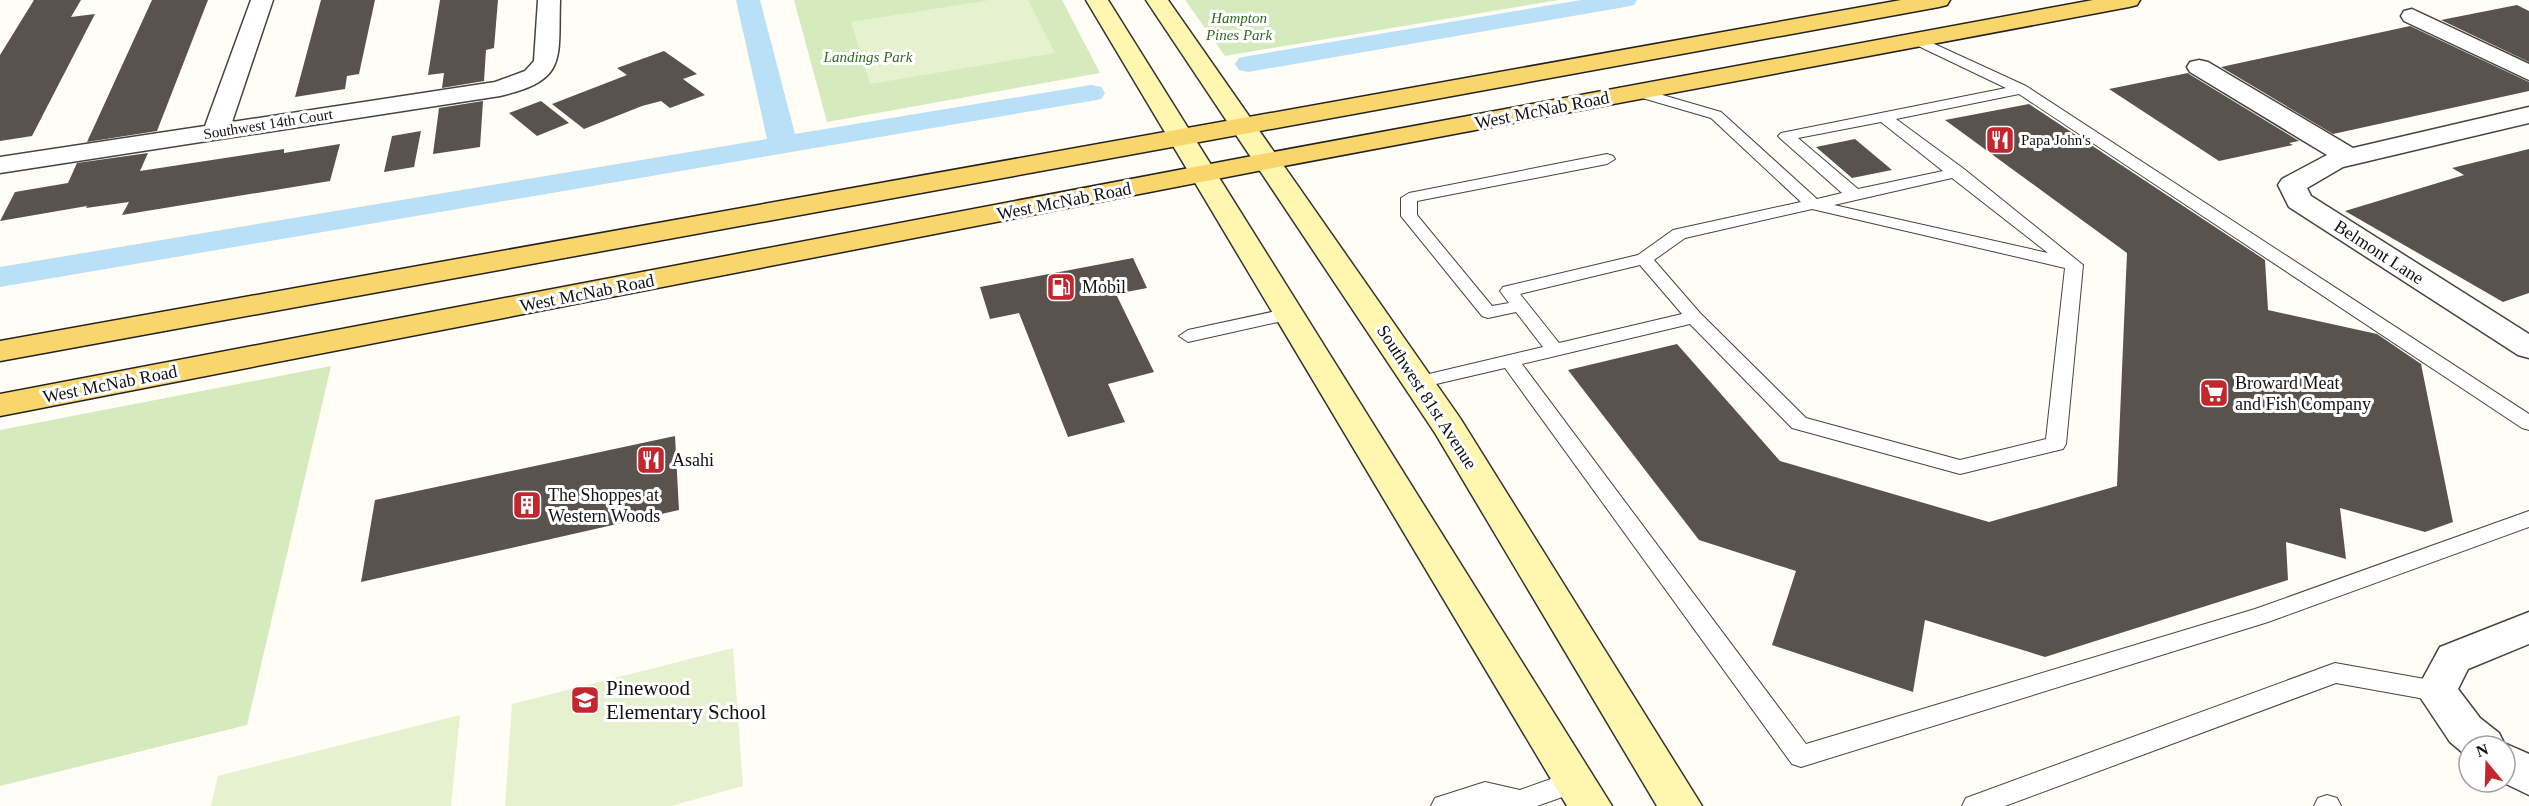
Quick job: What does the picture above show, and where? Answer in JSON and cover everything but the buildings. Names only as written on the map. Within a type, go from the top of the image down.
[{"type":"main road","name":"West McNab Road","points":[[0,351],[1939,0]]},
{"type":"main road","name":"West McNab Road","points":[[0,405],[1204,173],[2130,0]]},
{"type":"main road","points":[[1875,12],[1917,40]]},
{"type":"street","points":[[216,132],[262,0]]},
{"type":"street","name":"Southwest 14th Court","points":[[0,165],[500,88],[534,76],[546,62],[549,0]]},
{"type":"street","points":[[1097,0],[1583,794]]},
{"type":"street","name":"Southwest 81st Avenue","points":[[1157,0],[1448,426],[1680,806]]},
{"type":"street","points":[[2412,16],[2529,73]]},
{"type":"street","points":[[2199,67],[2349,157]]},
{"type":"street","name":"Belmont Lane","points":[[2529,115],[2334,161],[2292,185],[2299,201],[2529,348]]},
{"type":"street","points":[[2500,122],[2529,137]]},
{"type":"street","points":[[2470,734],[2436,691],[2454,658],[2529,627]]},
{"type":"lane","points":[[1917,40],[2021,89],[2529,423]]},
{"type":"lane","points":[[1856,196],[1786,136],[2021,89]]},
{"type":"lane","points":[[1637,92],[1716,115],[1814,205],[2074,265]]},
{"type":"lane","points":[[1884,117],[1958,172],[2074,265]]},
{"type":"lane","points":[[1520,306],[1488,312],[1409,216],[1409,198],[1607,159]]},
{"type":"lane","points":[[1555,350],[1509,291],[1644,260],[1679,234],[1958,172]]},
{"type":"lane","points":[[1644,260],[1694,317],[1799,423],[1960,467],[2056,444],[2074,265]]},
{"type":"lane","points":[[1188,336],[1290,314]]},
{"type":"lane","points":[[1419,382],[1694,317]]},
{"type":"lane","points":[[1509,360],[1801,756],[2260,616],[2529,519]]},
{"type":"lane","points":[[1975,806],[2336,673],[2436,691]]},
{"type":"lane","points":[[1444,806],[1485,793],[1519,803],[1583,794]]},
{"type":"green space","name":"Landings Park","points":[[794,0],[1062,0],[1100,73],[827,122]]},
{"type":"green space","points":[[990,0],[1028,0],[1055,53],[870,84],[851,22]]},
{"type":"green space","name":"Hampton Pines Park","points":[[1185,0],[1559,0],[1225,56]]},
{"type":"green space","points":[[331,366],[247,725],[0,786],[0,430]]},
{"type":"green space","points":[[733,648],[743,786],[671,806],[505,806],[512,704]]},
{"type":"green space","points":[[460,715],[451,806],[211,806],[218,776]]},
{"type":"waterway","points":[[748,0],[783,145]]},
{"type":"waterway","points":[[1248,64],[1625,0]]},
{"type":"waterway","points":[[783,145],[1091,93]]},
{"type":"waterway","points":[[0,277],[783,145]]},
{"type":"place","name":"Papa John's","points":[[2000,140]]},
{"type":"place","name":"Mobil","points":[[1061,287]]},
{"type":"place","name":"Broward Meat and Fish Company","points":[[2214,393]]},
{"type":"place","name":"Asahi","points":[[651,460]]},
{"type":"place","name":"The Shoppes at Western Woods","points":[[527,505]]},
{"type":"place","name":"Pinewood Elementary School","points":[[585,700]]}]
